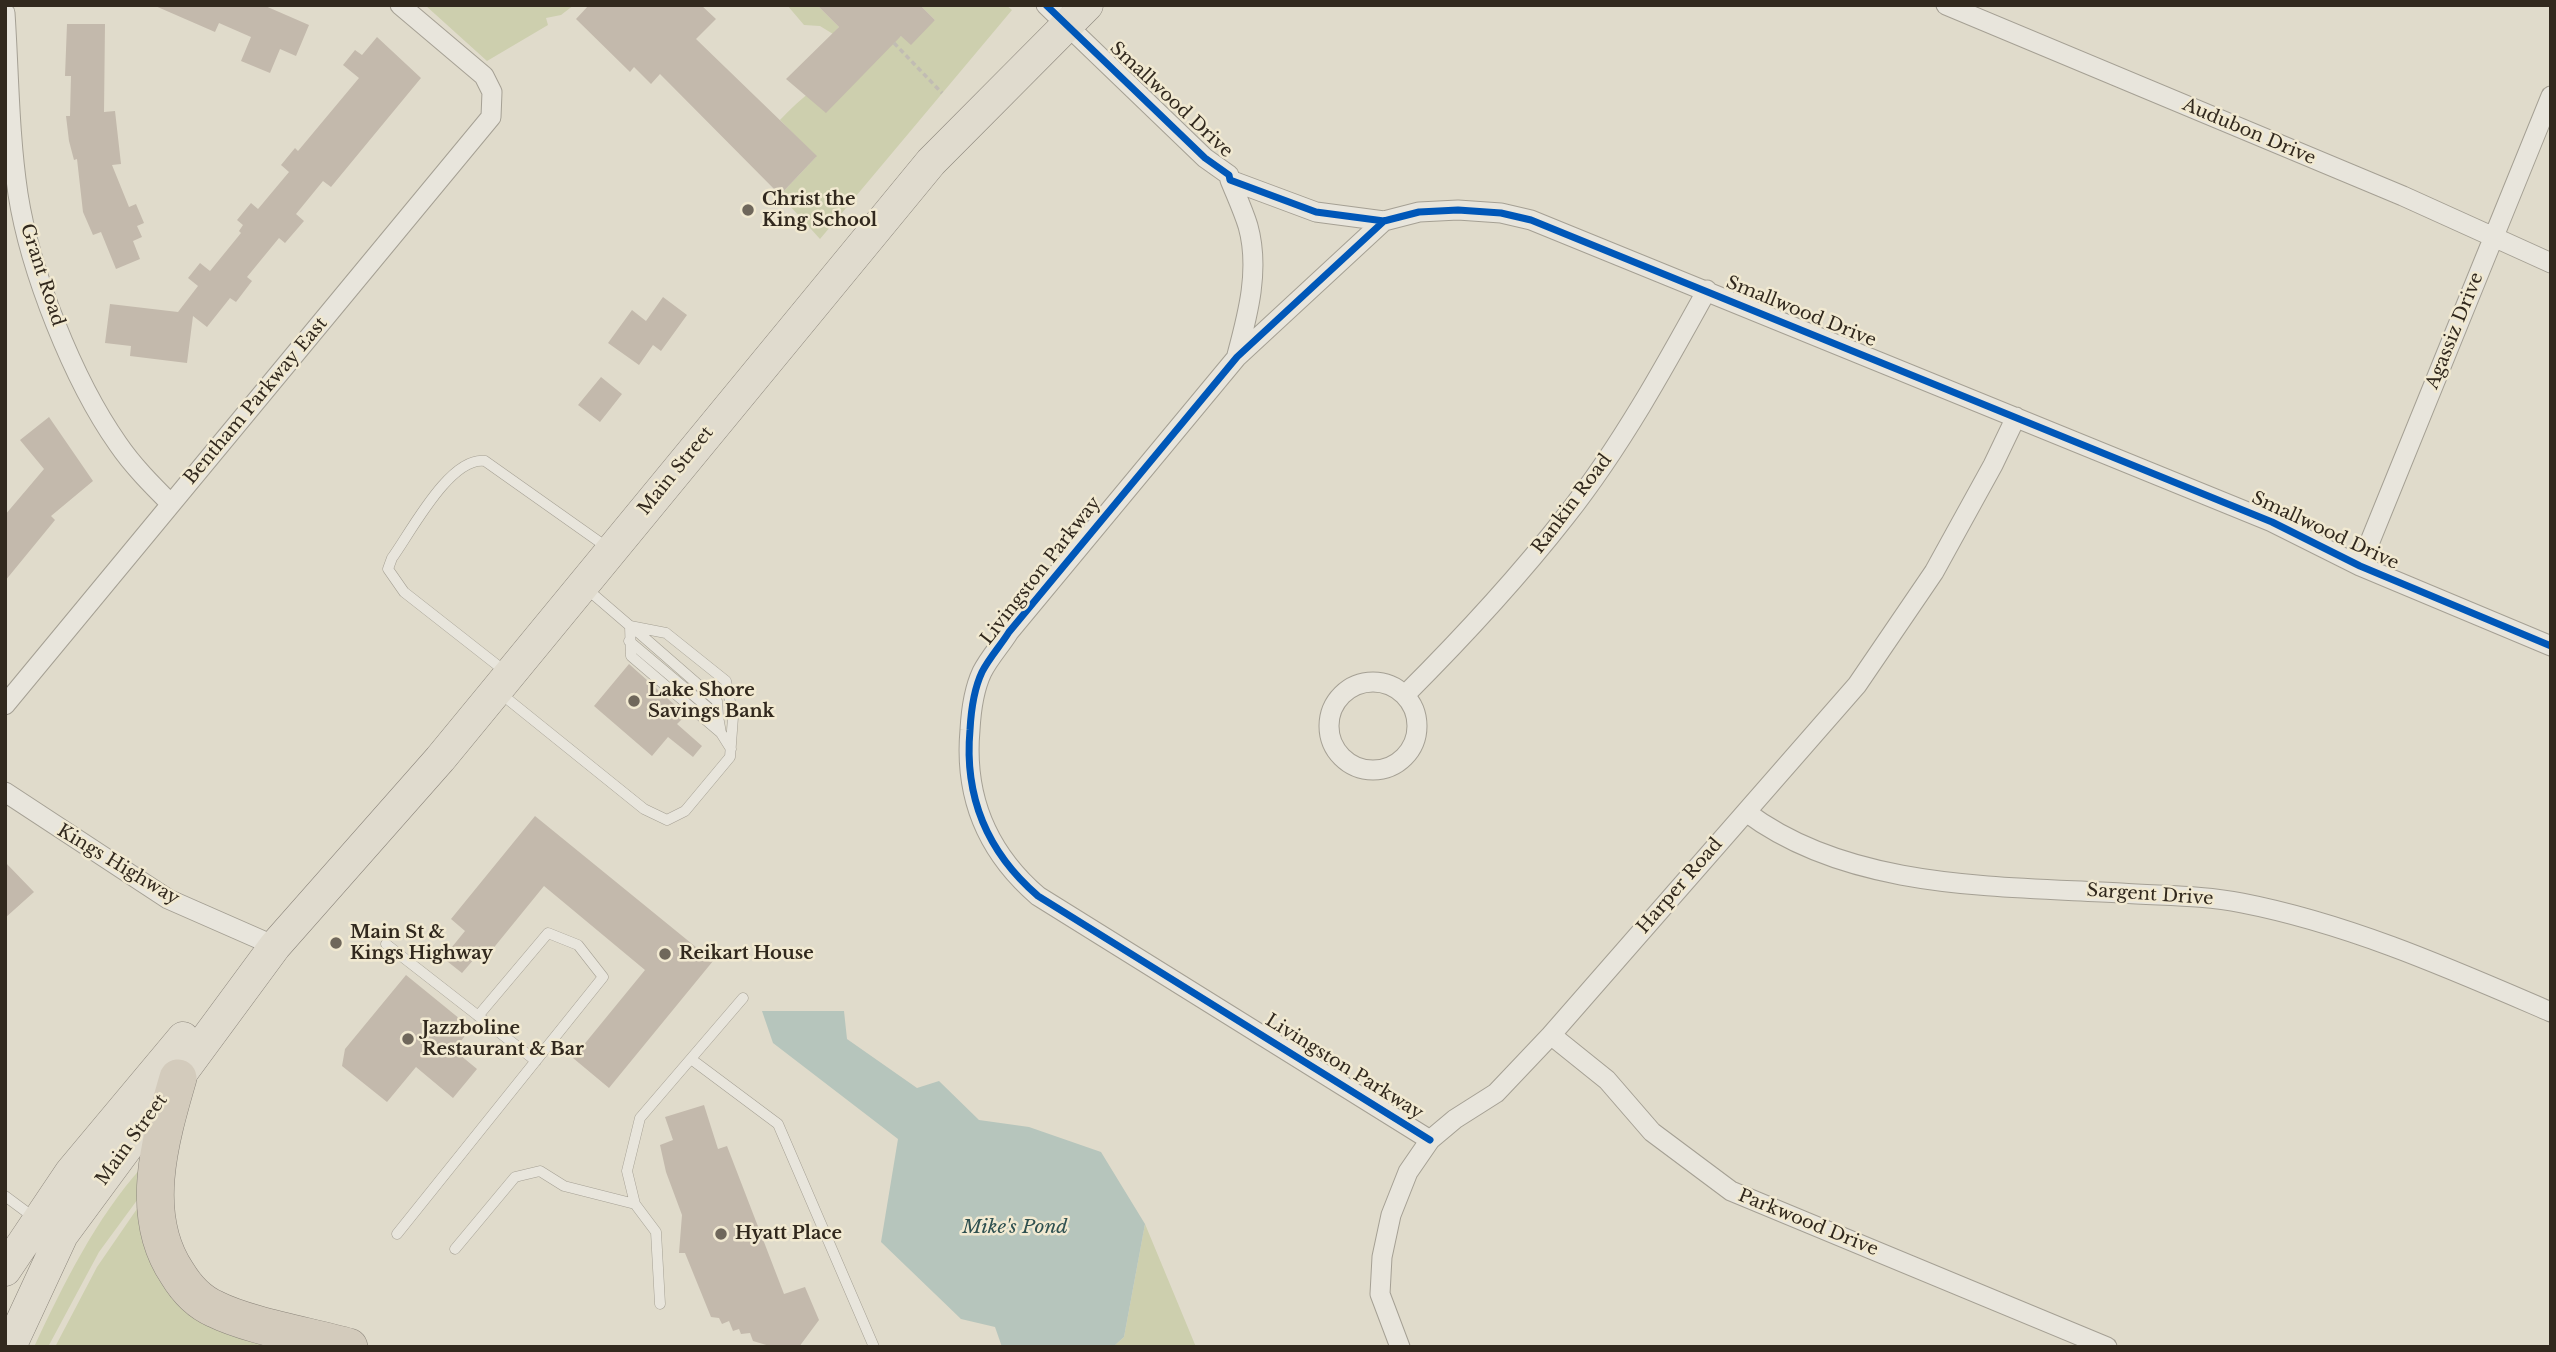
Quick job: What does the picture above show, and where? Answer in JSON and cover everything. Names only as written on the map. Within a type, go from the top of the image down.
[{"type":"highway","points":[[178,1078],[164,1126],[155,1199],[157,1231],[166,1257],[182,1281],[213,1308],[349,1347]]},
{"type":"main road","name":"Main Street","points":[[10,1347],[62,1235],[275,946],[503,682],[931,162],[1067,12]]},
{"type":"main road","name":"Main Street","points":[[5,1270],[71,1172],[210,1002],[275,946]]},
{"type":"main road","points":[[5,1318],[33,1255],[37,1220]]},
{"type":"street","name":"Bentham Parkway East","points":[[5,705],[491,117],[492,92],[484,76],[400,5]]},
{"type":"street","name":"Audubon Drive","points":[[1946,5],[2403,196],[2493,239],[2551,262]]},
{"type":"street","name":"Smallwood Drive","points":[[1067,12],[1205,158],[1229,175],[1230,180],[1316,212],[1384,221],[1419,212],[1501,213],[1531,220],[2272,522],[2360,566],[2551,646]]},
{"type":"street","name":"Grant Road","points":[[5,13],[13,148],[28,241],[61,335],[103,420],[145,477],[171,503]]},
{"type":"street","name":"Agassiz Drive","points":[[2360,566],[2551,96]]},
{"type":"street","name":"Livingston Parkway","points":[[1230,180],[1248,227],[1252,267],[1251,302],[1237,357]]},
{"type":"street","name":"Livingston Parkway","points":[[1384,221],[1237,357],[1009,632],[982,672],[971,716],[968,747],[976,808],[999,856],[1038,897],[1430,1140]]},
{"type":"street","name":"Rankin Road","points":[[1405,695],[1496,600],[1567,514],[1659,377],[1707,290]]},
{"type":"street","name":"Harper Road","points":[[1399,1347],[1380,1294],[1382,1257],[1391,1215],[1408,1172],[1430,1140],[1455,1119],[1496,1093],[1551,1035],[1857,685],[1934,572],[1987,477],[2016,417]]},
{"type":"street","points":[[1374,682],[1394,686],[1405,695],[1414,707],[1417,722],[1416,737],[1410,751],[1399,762],[1385,769],[1362,769],[1342,758],[1333,746],[1329,733],[1329,718],[1342,694],[1353,686],[1374,682]]},
{"type":"street","name":"Kings Highway","points":[[5,792],[168,899],[275,946]]},
{"type":"street","name":"Sargent Drive","points":[[1745,812],[1773,832],[1803,848],[1904,874],[1985,884],[2187,895],[2290,914],[2444,966],[2551,1012]]},
{"type":"street","name":"Parkwood Drive","points":[[1551,1035],[1607,1080],[1652,1132],[1731,1191],[2107,1347]]},
{"type":"lane","points":[[612,550],[495,465],[475,460],[461,466],[446,481],[392,558],[388,569],[404,592],[503,682],[644,808],[667,820],[685,811],[730,757],[733,717],[726,681],[666,633],[630,626]]},
{"type":"lane","points":[[582,586],[717,701],[721,733]]},
{"type":"lane","points":[[630,626],[631,656],[721,733],[731,749]]},
{"type":"lane","points":[[629,641],[718,716]]},
{"type":"lane","points":[[397,1234],[603,978],[579,945],[548,933],[478,1016]]},
{"type":"lane","points":[[386,944],[536,1061]]},
{"type":"lane","points":[[660,1304],[656,1232],[635,1204],[627,1171],[640,1118],[743,998]]},
{"type":"lane","points":[[691,1059],[778,1124],[874,1347]]},
{"type":"lane","points":[[455,1249],[515,1177],[540,1171],[564,1186],[635,1204]]},
{"type":"lane","points":[[5,1196],[37,1220]]},
{"type":"path","points":[[894,43],[942,93]]},
{"type":"green space","points":[[425,5],[574,5],[561,15],[546,18],[548,25],[487,61]]},
{"type":"green space","points":[[787,5],[817,5],[839,27],[833,34],[820,26],[804,25]]},
{"type":"green space","points":[[920,5],[1006,5],[1012,10],[820,239],[780,195],[816,157],[780,120],[814,89],[852,63],[935,20]]},
{"type":"green space","points":[[142,1167],[146,1188],[99,1252],[48,1347],[34,1347],[95,1230]]},
{"type":"green space","points":[[141,1203],[160,1268],[313,1347],[55,1347],[97,1267]]},
{"type":"green space","points":[[1145,1224],[1196,1347],[1113,1347],[1124,1337]]},
{"type":"water","name":"Mike's Pond","points":[[762,1011],[844,1011],[847,1039],[917,1088],[939,1081],[979,1120],[1029,1127],[1101,1152],[1145,1224],[1124,1337],[1113,1347],[1002,1347],[995,1327],[961,1319],[881,1242],[898,1139],[773,1043]]},
{"type":"building","points":[[153,5],[263,5],[309,25],[296,56],[280,49],[270,73],[241,61],[251,37],[219,23],[215,32]]},
{"type":"building","points":[[589,5],[701,5],[716,19],[696,39],[817,156],[780,195],[660,74],[651,84],[634,67],[630,72],[576,19]]},
{"type":"building","points":[[817,5],[920,5],[935,20],[911,45],[901,36],[826,113],[786,79],[839,27]]},
{"type":"building","points":[[67,24],[105,24],[104,112],[115,111],[121,164],[112,165],[129,207],[136,204],[144,223],[137,226],[142,237],[133,241],[140,259],[116,269],[101,232],[93,235],[83,212],[77,159],[74,160],[69,141],[66,116],[70,116],[71,76],[65,76]]},
{"type":"building","points":[[377,37],[421,78],[331,187],[323,181],[296,214],[304,221],[285,243],[279,238],[247,277],[252,281],[236,302],[230,298],[207,327],[193,316],[187,363],[130,356],[131,346],[105,343],[110,304],[178,312],[198,286],[188,278],[200,263],[210,271],[241,233],[239,231],[243,225],[237,220],[251,203],[258,209],[289,172],[281,165],[295,148],[298,151],[359,78],[343,65],[355,50],[362,55]]},
{"type":"building","points":[[663,297],[687,315],[661,351],[653,345],[639,365],[608,343],[632,310],[646,321]]},
{"type":"building","points":[[601,377],[622,394],[600,422],[578,405]]},
{"type":"building","points":[[49,417],[93,481],[51,516],[55,520],[5,581],[5,515],[44,469],[20,440]]},
{"type":"building","name":"Lake Shore Savings Bank","points":[[629,664],[686,715],[677,724],[702,746],[693,757],[668,737],[652,756],[594,706]]},
{"type":"building","name":"Reikart House","points":[[535,816],[713,961],[609,1088],[573,1058],[645,970],[544,886],[487,956],[481,951],[462,973],[443,958],[465,931],[451,919]]},
{"type":"building","points":[[5,862],[34,892],[5,918]]},
{"type":"building","name":"Jazzboline Restaurant & Bar","points":[[406,975],[471,1028],[454,1050],[477,1069],[453,1098],[416,1067],[387,1102],[342,1066],[345,1049]]},
{"type":"building","name":"Hyatt Place","points":[[704,1105],[718,1149],[727,1146],[784,1294],[805,1287],[819,1320],[799,1347],[773,1347],[753,1341],[750,1333],[741,1334],[739,1329],[733,1331],[729,1321],[722,1324],[719,1318],[711,1317],[685,1253],[679,1253],[682,1215],[666,1172],[660,1145],[673,1140],[665,1117]]},
{"type":"cycle path","points":[[1046,5],[1205,158],[1229,175],[1230,180],[1316,212],[1384,221],[1419,212],[1458,210],[1501,213],[1531,220],[2272,522],[2360,566],[2551,646]]},
{"type":"cycle path","points":[[1384,221],[1237,357],[1009,632],[982,672],[977,686],[971,715],[969,755],[975,800],[992,842],[1020,879],[1038,896],[1430,1140]]},
{"type":"place","name":"Christ the King School","points":[[748,210]]},
{"type":"place","name":"Lake Shore Savings Bank","points":[[634,701]]},
{"type":"place","name":"Main St & Kings Highway","points":[[336,943]]},
{"type":"place","name":"Reikart House","points":[[665,954]]},
{"type":"place","name":"Jazzboline Restaurant & Bar","points":[[408,1039]]},
{"type":"place","name":"Hyatt Place","points":[[721,1234]]}]
